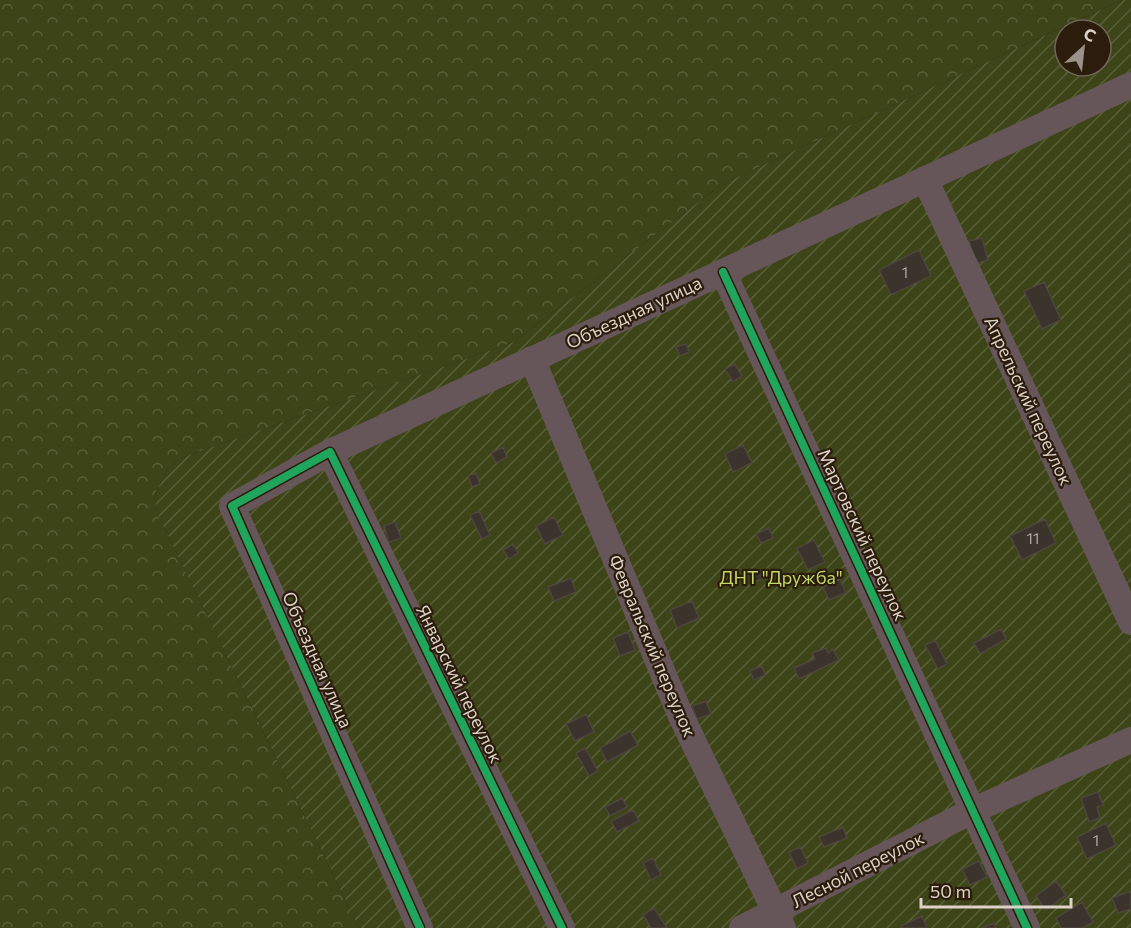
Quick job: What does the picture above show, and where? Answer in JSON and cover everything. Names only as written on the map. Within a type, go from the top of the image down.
[{"type":"street","name":"Объездная улица","points":[[420,928],[232,506],[330,452],[925,179],[1128,93]]},
{"type":"street","name":"Апрельский переулок","points":[[925,179],[1131,622]]},
{"type":"street","name":"Мартовский переулок","points":[[723,272],[974,810]]},
{"type":"street","name":"Февральский переулок","points":[[532,359],[680,714],[779,920]]},
{"type":"street","name":"Январский переулок","points":[[330,452],[562,928]]},
{"type":"street","name":"Лесной переулок","points":[[742,928],[779,920],[974,810],[1131,740]]},
{"type":"street","points":[[974,810],[1028,928]]},
{"type":"green space","points":[[0,0],[1122,0],[1083,18],[1053,18],[1053,32],[722,184],[514,342],[183,457],[168,468],[154,496],[158,515],[359,928],[0,928]]},
{"type":"green space","name":"ДНТ \"Дружба\"","points":[[1122,0],[1131,0],[1131,928],[359,928],[158,515],[154,496],[168,468],[183,457],[514,342],[722,184],[1053,32],[1053,78],[1113,78],[1113,18],[1083,18]]},
{"type":"building","points":[[982,238],[988,260],[975,264],[969,241]]},
{"type":"building","points":[[919,250],[931,276],[891,295],[879,270]]},
{"type":"building","points":[[1044,282],[1061,320],[1042,329],[1024,291]]},
{"type":"building","points":[[686,344],[689,352],[680,356],[676,347]]},
{"type":"building","points":[[735,364],[742,376],[733,382],[725,369]]},
{"type":"building","points":[[743,445],[752,463],[733,472],[725,454]]},
{"type":"building","points":[[503,447],[507,457],[496,463],[491,453]]},
{"type":"building","points":[[476,473],[480,484],[472,487],[468,476]]},
{"type":"building","points":[[479,511],[490,535],[482,539],[470,515]]},
{"type":"building","points":[[554,517],[563,535],[545,544],[536,526]]},
{"type":"building","points":[[1045,519],[1056,543],[1022,560],[1010,536]]},
{"type":"building","points":[[395,522],[401,538],[389,542],[384,526]]},
{"type":"building","points":[[769,528],[773,538],[761,543],[756,534]]},
{"type":"building","points":[[814,540],[825,562],[808,570],[797,548]]},
{"type":"building","points":[[513,544],[518,553],[509,559],[503,550]]},
{"type":"building","points":[[757,569],[762,579],[752,583],[747,573]]},
{"type":"building","points":[[571,578],[576,592],[554,601],[548,587]]},
{"type":"building","points":[[840,579],[846,593],[829,600],[823,587]]},
{"type":"building","points":[[692,601],[699,618],[677,628],[670,610]]},
{"type":"building","points":[[1001,629],[1006,639],[980,654],[974,643]]},
{"type":"building","points":[[628,632],[635,650],[620,656],[613,638]]},
{"type":"building","points":[[935,640],[947,664],[938,669],[925,645]]},
{"type":"building","points":[[826,648],[828,653],[833,649],[839,660],[799,679],[794,668],[815,659],[812,653]]},
{"type":"building","points":[[762,666],[765,675],[754,680],[750,671]]},
{"type":"building","points":[[706,701],[711,714],[697,719],[692,706]]},
{"type":"building","points":[[586,714],[594,732],[575,741],[566,724]]},
{"type":"building","points":[[630,731],[638,745],[607,762],[600,748]]},
{"type":"building","points":[[585,748],[598,771],[589,776],[576,753]]},
{"type":"building","points":[[1098,792],[1103,805],[1097,807],[1100,818],[1089,822],[1081,798]]},
{"type":"building","points":[[622,798],[627,807],[610,816],[605,807]]},
{"type":"building","points":[[633,810],[639,821],[617,832],[611,821]]},
{"type":"building","points":[[1106,823],[1116,845],[1087,859],[1077,837]]},
{"type":"building","points":[[843,827],[847,838],[824,847],[819,837]]},
{"type":"building","points":[[800,847],[808,863],[797,869],[789,852]]},
{"type":"building","points":[[653,858],[661,875],[651,880],[643,863]]},
{"type":"building","points":[[979,861],[987,877],[970,885],[962,869]]},
{"type":"building","points":[[1056,881],[1066,895],[1046,910],[1036,896]]},
{"type":"building","points":[[1131,891],[1131,909],[1118,913],[1112,898]]},
{"type":"building","points":[[1082,902],[1093,922],[1083,928],[1061,928],[1056,918]]},
{"type":"building","points":[[654,908],[667,928],[651,928],[643,915]]},
{"type":"building","points":[[922,916],[927,928],[902,928],[901,926]]},
{"type":"building","points":[[994,923],[996,928],[982,928]]},
{"type":"cycle path","points":[[723,272],[1027,928]]},
{"type":"cycle path","points":[[420,928],[232,506],[330,452],[562,928]]}]
